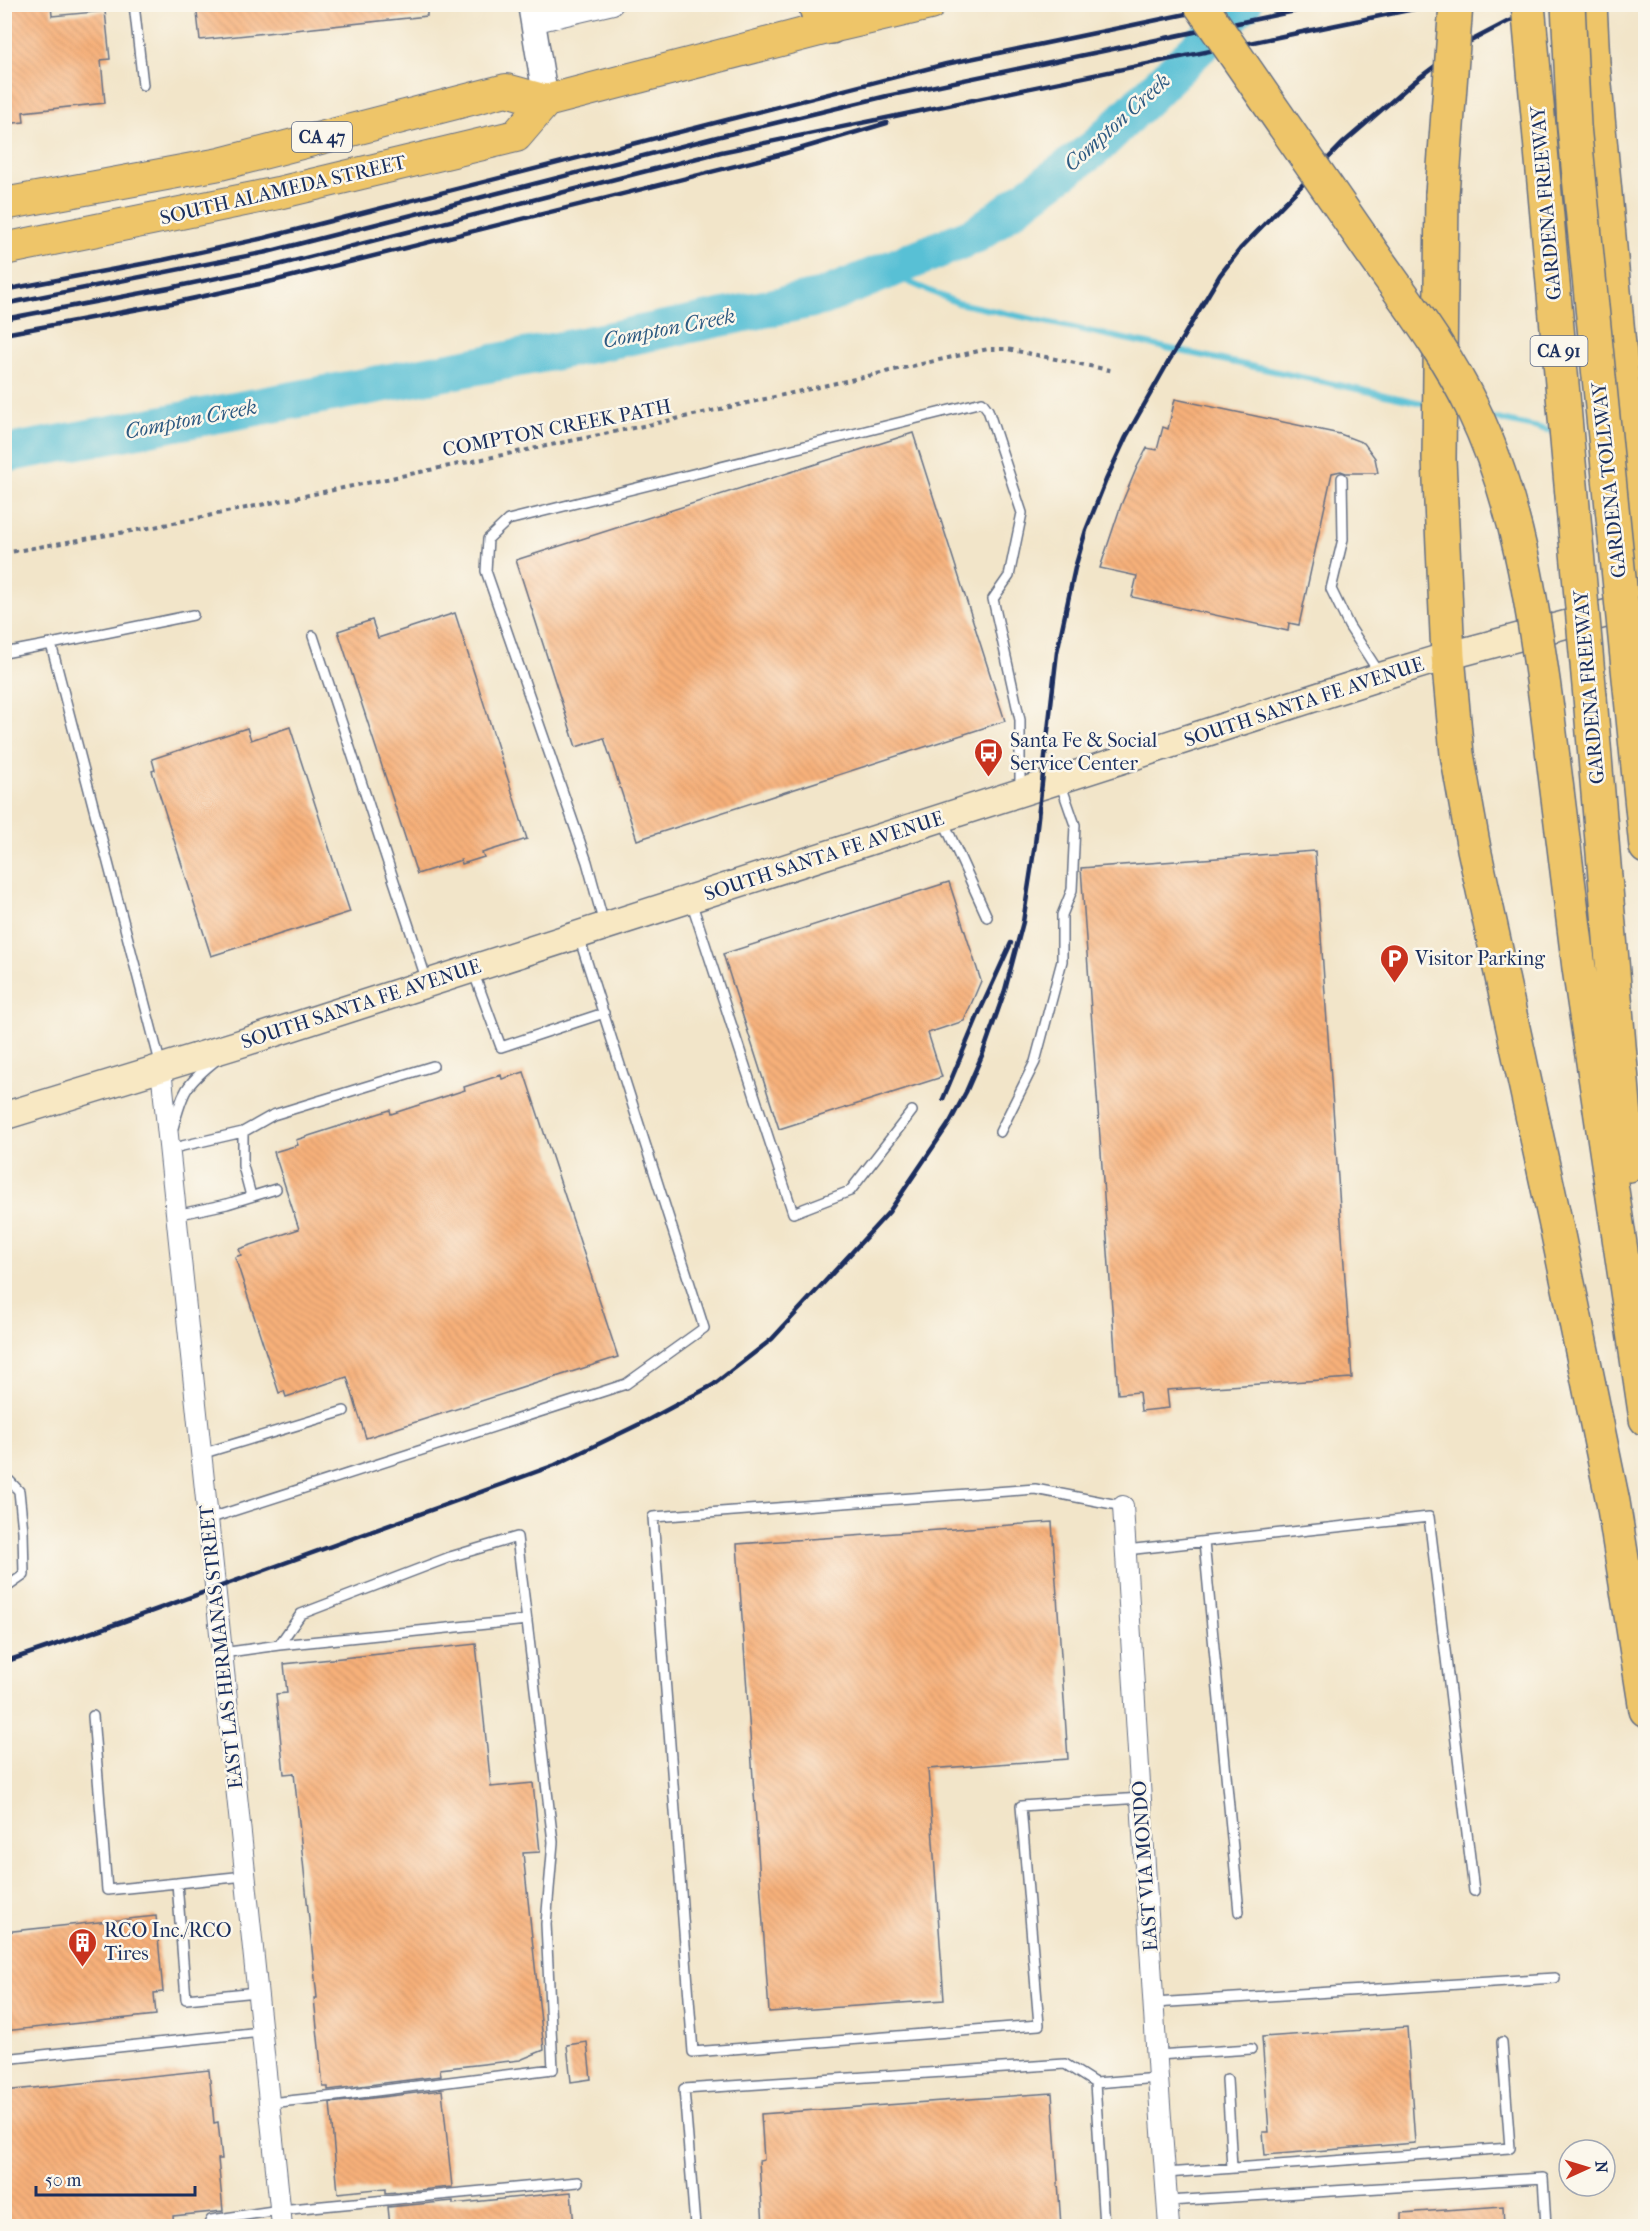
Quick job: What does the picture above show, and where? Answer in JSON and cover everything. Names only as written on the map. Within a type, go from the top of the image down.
[{"type":"highway","points":[[1200,4],[1455,373],[1473,408],[1501,479],[1521,546],[1529,586],[1547,709],[1579,968],[1646,1419]]},
{"type":"highway","points":[[1456,4],[1442,194],[1439,459],[1448,656],[1457,754],[1474,849],[1611,1491],[1646,1710]]},
{"type":"highway","name":"GARDENA FREEWAY","points":[[1528,4],[1590,697],[1646,1371]]},
{"type":"highway","name":"GARDENA TOLLWAY","points":[[1568,4],[1575,138],[1646,847]]},
{"type":"highway","points":[[1590,4],[1593,63],[1646,642]]},
{"type":"main road","name":"SOUTH ALAMEDA STREET","points":[[4,249],[278,194],[516,136],[546,101],[828,12],[930,4]]},
{"type":"main road","name":"SOUTH ALAMEDA STREET","points":[[4,204],[219,164],[506,90],[546,101]]},
{"type":"main road","name":"SOUTH SANTA FE AVENUE","points":[[4,1116],[161,1069],[1382,676],[1646,603]]},
{"type":"street","points":[[546,101],[531,14],[613,4]]},
{"type":"street","name":"EAST LAS HERMANAS STREET","points":[[161,1069],[281,2218]]},
{"type":"street","name":"EAST VIA MONDO","points":[[1123,1506],[1169,2226]]},
{"type":"lane","points":[[134,4],[143,85]]},
{"type":"lane","points":[[604,926],[587,862],[486,571],[488,540],[508,520],[982,402],[988,410],[1022,513],[1009,576],[993,599],[1020,720],[1020,793]]},
{"type":"lane","points":[[1342,478],[1343,539],[1331,589],[1349,626],[1382,676]]},
{"type":"lane","points":[[4,654],[193,615]]},
{"type":"lane","points":[[313,636],[428,983]]},
{"type":"lane","points":[[51,644],[161,1069]]},
{"type":"lane","points":[[1000,1132],[1035,1062],[1062,961],[1062,915],[1072,890],[1075,825],[1059,780]]},
{"type":"lane","points":[[942,818],[987,917]]},
{"type":"lane","points":[[690,899],[793,1213],[850,1191],[912,1111]]},
{"type":"lane","points":[[208,1519],[626,1384],[704,1328],[578,935]]},
{"type":"lane","points":[[472,969],[501,1047],[604,1012]]},
{"type":"lane","points":[[236,1045],[196,1076],[187,1086],[179,1103],[169,1145],[243,1132],[273,1115],[433,1066]]},
{"type":"lane","points":[[243,1132],[243,1166],[251,1196]]},
{"type":"lane","points":[[176,1215],[276,1188]]},
{"type":"lane","points":[[201,1454],[344,1412]]},
{"type":"lane","points":[[4,1475],[19,1491],[24,1575],[4,1589]]},
{"type":"lane","points":[[1123,1506],[1035,1489],[653,1517],[693,2052],[1039,2025],[1021,1806],[1141,1798]]},
{"type":"lane","points":[[1126,1550],[1429,1517],[1474,1891]]},
{"type":"lane","points":[[269,2103],[553,2069],[546,1924],[553,1842],[518,1537],[450,1557],[301,1614],[279,1645]]},
{"type":"lane","points":[[1204,1542],[1239,1912]]},
{"type":"lane","points":[[222,1653],[279,1645],[527,1620]]},
{"type":"lane","points":[[93,1716],[107,1890],[245,1876]]},
{"type":"lane","points":[[177,1883],[186,1999],[257,1992]]},
{"type":"lane","points":[[1154,2003],[1555,1978]]},
{"type":"lane","points":[[4,2059],[261,2032]]},
{"type":"lane","points":[[1166,2173],[1510,2148],[1502,2042]]},
{"type":"lane","points":[[1157,2055],[1251,2049]]},
{"type":"lane","points":[[695,2226],[684,2089],[1065,2064],[1095,2083],[1158,2078]]},
{"type":"lane","points":[[1227,2079],[1232,2168]]},
{"type":"lane","points":[[1095,2083],[1104,2226]]},
{"type":"lane","points":[[1167,2201],[1543,2178],[1546,2226]]},
{"type":"lane","points":[[207,2226],[211,2220],[281,2218],[578,2182]]},
{"type":"path","name":"COMPTON CREEK PATH","points":[[4,553],[154,526],[667,421],[988,349],[1007,349],[1114,371]]},
{"type":"building","points":[[4,4],[51,4],[52,16],[105,11],[110,59],[101,60],[105,103],[23,112],[24,122],[4,124]]},
{"type":"building","points":[[196,4],[427,4],[427,16],[200,40]]},
{"type":"building","points":[[1175,399],[1340,434],[1364,443],[1375,458],[1378,473],[1341,471],[1332,473],[1299,625],[1289,623],[1288,631],[1132,597],[1137,576],[1100,568],[1121,505],[1137,467],[1147,448],[1157,450],[1163,427],[1168,429]]},
{"type":"building","points":[[913,433],[1005,721],[637,840],[604,738],[576,747],[516,560]]},
{"type":"building","points":[[455,613],[527,839],[482,853],[484,857],[462,864],[461,860],[417,874],[338,631],[372,620],[378,638]]},
{"type":"building","points":[[290,727],[350,912],[211,956],[152,771],[155,770],[152,759],[247,728],[251,740]]},
{"type":"building","points":[[1315,851],[1352,1378],[1167,1390],[1169,1408],[1141,1411],[1139,1392],[1118,1394],[1081,868]]},
{"type":"building","points":[[949,882],[981,981],[964,1021],[928,1033],[942,1077],[779,1129],[723,954]]},
{"type":"building","points":[[524,1072],[618,1357],[366,1438],[347,1377],[286,1397],[284,1391],[279,1393],[235,1257],[241,1255],[239,1249],[299,1229],[274,1152],[298,1145],[296,1140],[390,1110],[391,1114],[465,1090],[464,1087],[501,1075],[502,1079]]},
{"type":"building","points":[[1052,1522],[1068,1759],[928,1769],[944,2000],[769,2012],[737,1544]]},
{"type":"building","points":[[476,1644],[491,1787],[533,1783],[540,1852],[523,1853],[544,2050],[520,2060],[440,2069],[441,2076],[328,2090],[328,2087],[323,2087],[314,1998],[317,1998],[294,1773],[284,1774],[276,1694],[287,1693],[284,1664]]},
{"type":"building","name":"RCO Inc./RCO Tires","points":[[156,1916],[163,1992],[154,1993],[156,2015],[4,2031],[4,1932]]},
{"type":"building","points":[[1407,2027],[1415,2143],[1265,2155],[1263,2132],[1269,2132],[1262,2037]]},
{"type":"building","points":[[587,2042],[591,2079],[571,2082],[567,2045]]},
{"type":"building","points":[[209,2070],[214,2123],[218,2122],[222,2159],[218,2159],[223,2211],[173,2216],[174,2226],[4,2226],[4,2091]]},
{"type":"building","points":[[442,2090],[452,2187],[386,2193],[386,2188],[338,2193],[330,2103]]},
{"type":"building","points":[[1052,2093],[1061,2226],[763,2226],[759,2161],[764,2160],[761,2114]]},
{"type":"building","points":[[571,2192],[574,2226],[390,2226],[388,2207],[453,2201],[453,2204]]},
{"type":"building","points":[[1503,2206],[1504,2226],[1402,2226],[1402,2213]]},
{"type":"waterway","name":"Compton Creek","points":[[4,454],[557,351],[823,297],[977,234],[1095,148],[1243,4]]},
{"type":"waterway","points":[[885,272],[958,303],[1431,405]]},
{"type":"waterway","points":[[1488,417],[1557,432]]},
{"type":"railway","points":[[4,290],[264,238],[946,64],[1234,4]]},
{"type":"railway","points":[[4,304],[267,252],[887,96],[1329,4]]},
{"type":"railway","points":[[4,319],[270,267],[721,152],[1438,4]]},
{"type":"railway","points":[[4,1662],[122,1622],[555,1465],[648,1420],[713,1385],[772,1339],[889,1212],[950,1122],[983,1053],[1005,990],[1023,922],[1035,844],[1057,652],[1075,568],[1086,530],[1106,480],[1126,437],[1170,359],[1220,275],[1241,248],[1342,144],[1415,81],[1463,45],[1507,22],[1556,4]]},
{"type":"railway","points":[[4,334],[172,303],[273,281],[779,155],[887,123]]},
{"type":"railway","points":[[943,1099],[1011,943]]},
{"type":"place","name":"Santa Fe & Social Service Center","points":[[989,778]]},
{"type":"place","name":"Visitor Parking","points":[[1394,984]]},
{"type":"place","name":"RCO Inc./RCO Tires","points":[[83,1968]]}]
